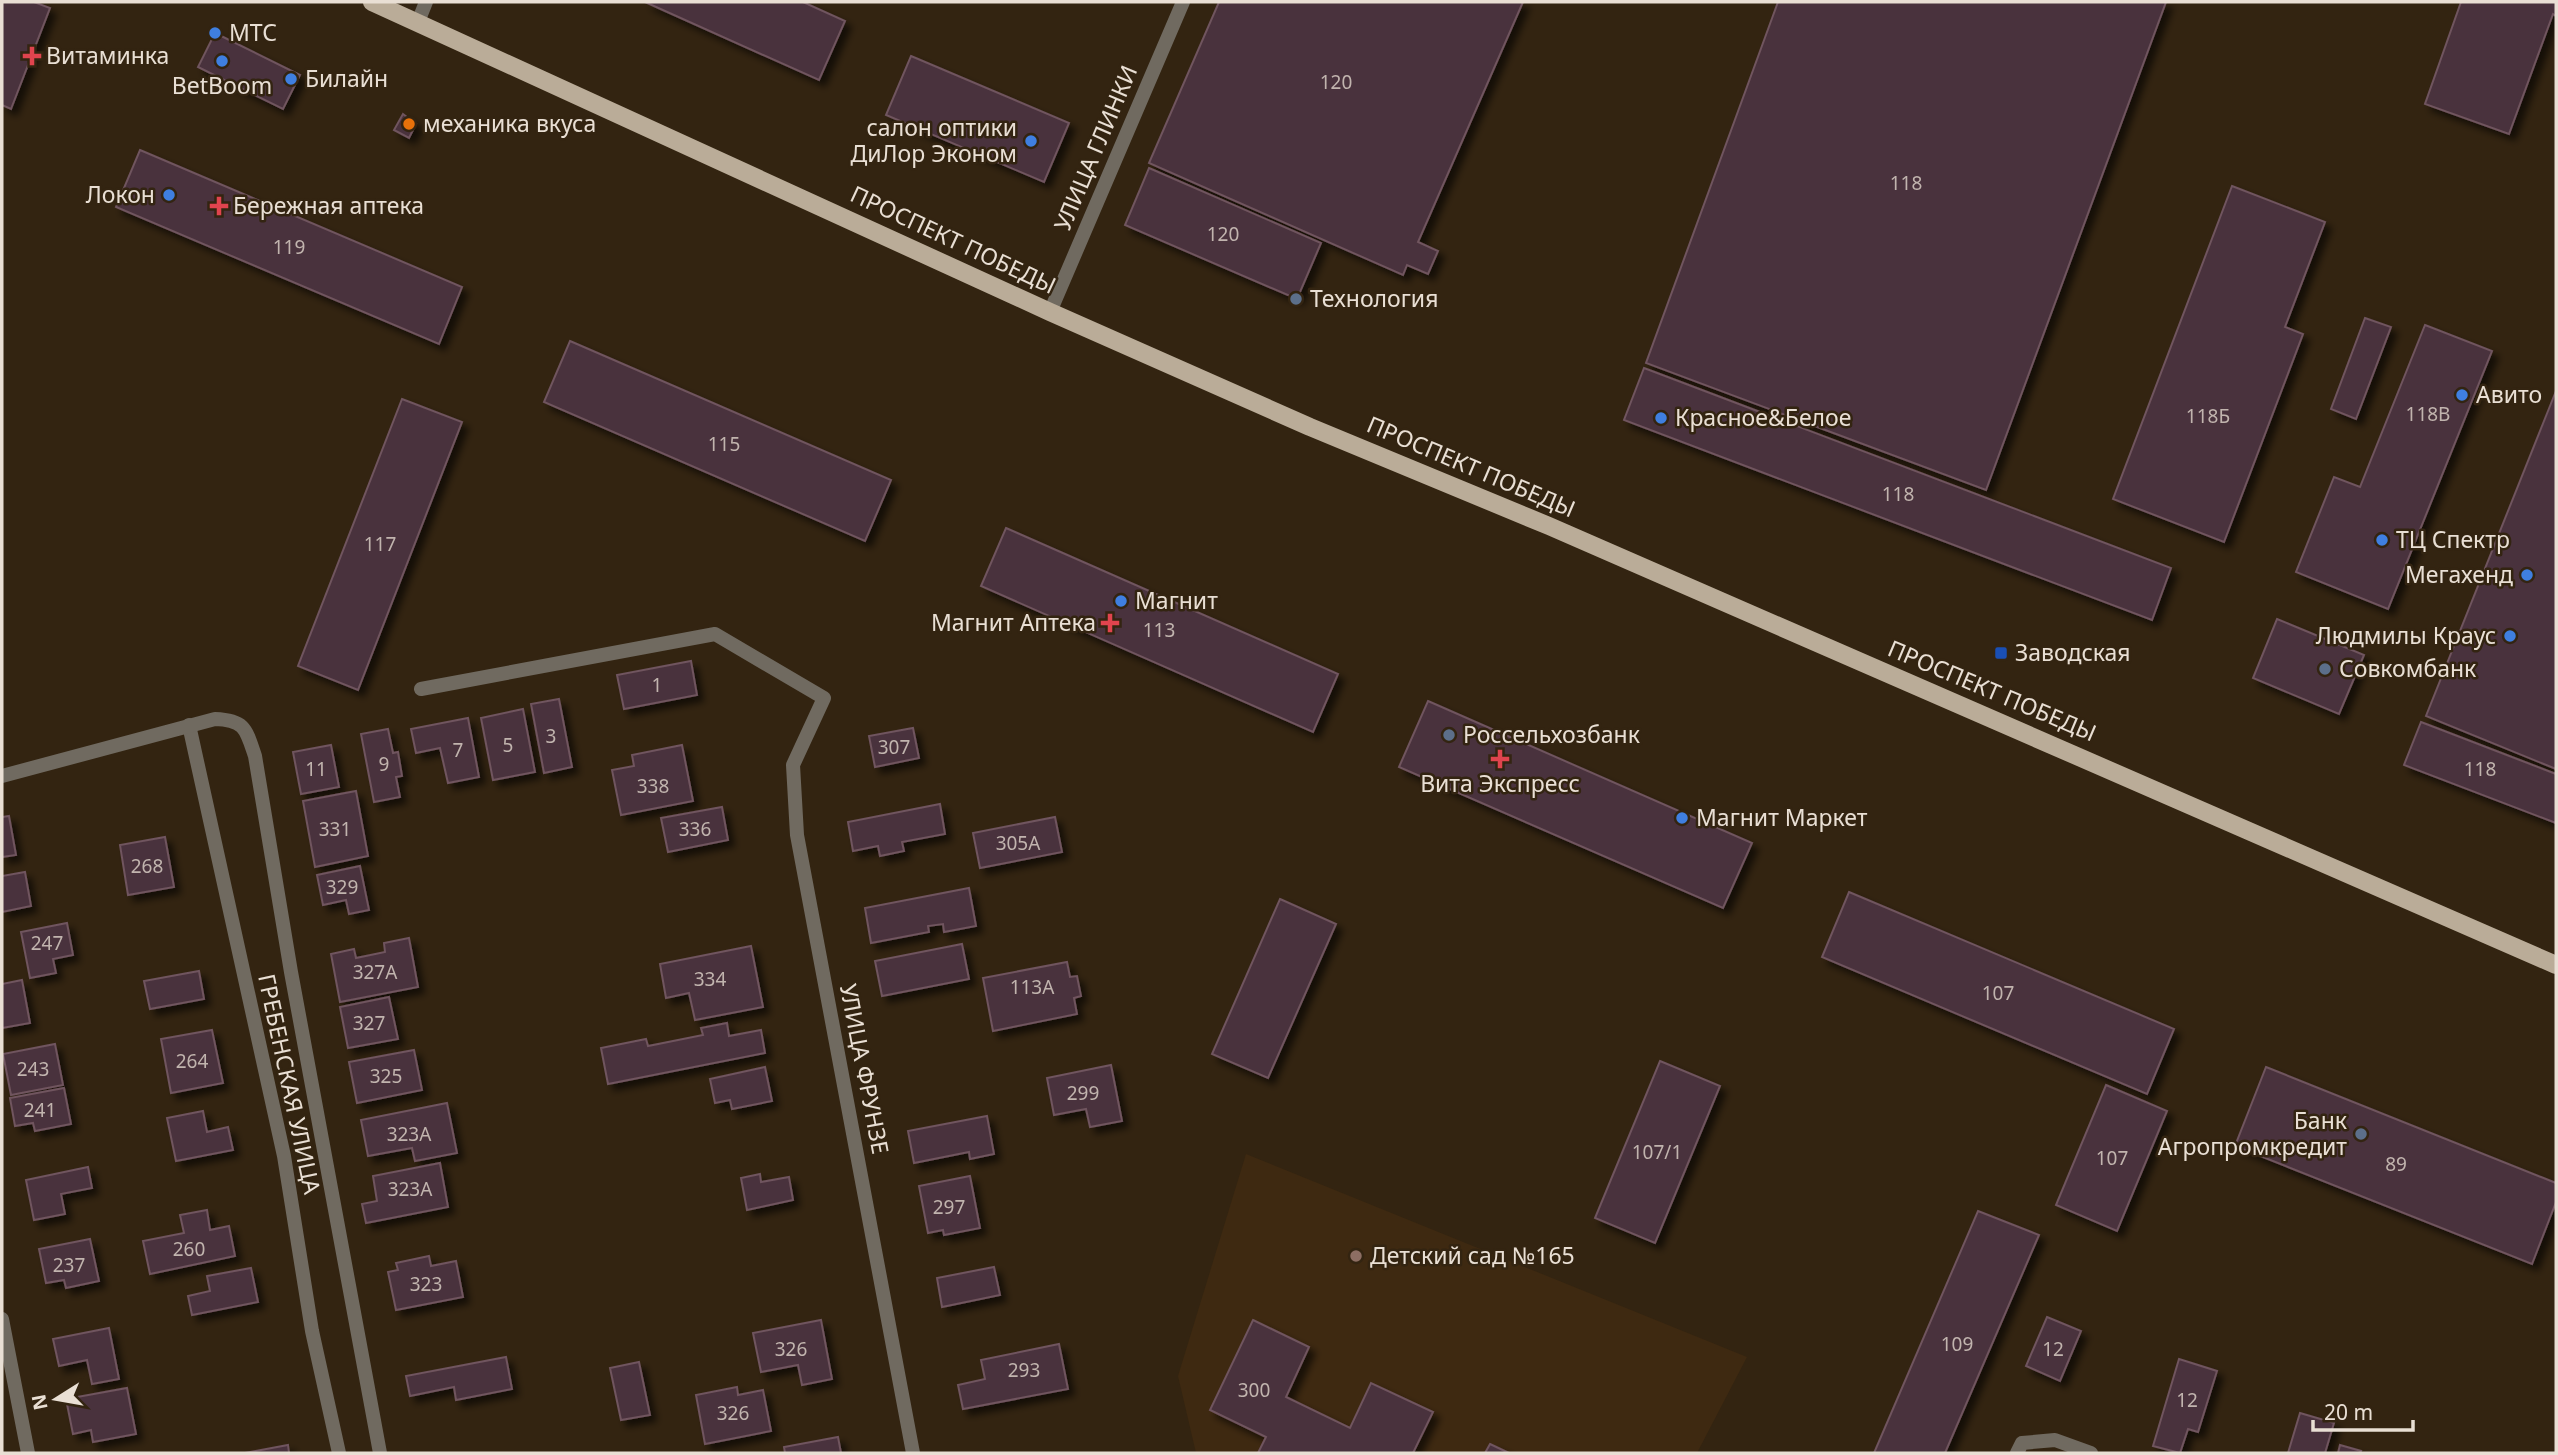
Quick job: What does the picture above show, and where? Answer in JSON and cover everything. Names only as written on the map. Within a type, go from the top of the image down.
[{"type":"main road","name":"ПРОСПЕКТ ПОБЕДЫ","points":[[372,2],[1050,312],[1310,427],[1575,537],[2556,965]]},
{"type":"street","points":[[418,22],[426,2]]},
{"type":"street","name":"УЛИЦА ГЛИНКИ","points":[[1050,312],[1183,2]]},
{"type":"street","name":"УЛИЦА ФРУНЗЕ","points":[[421,689],[715,634],[824,698],[793,765],[797,835],[913,1453]]},
{"type":"street","name":"ГРЕБЕНСКАЯ УЛИЦА","points":[[2,776],[215,719],[234,720],[246,730],[255,756],[291,972],[380,1453]]},
{"type":"street","name":"ГРЕБЕНСКАЯ УЛИЦА","points":[[188,725],[284,1156],[312,1331],[339,1453]]},
{"type":"street","points":[[2,1319],[28,1453]]},
{"type":"street","points":[[2017,1453],[2022,1443],[2054,1440],[2091,1453]]},
{"type":"shaded area","name":"Детский сад №165","points":[[1246,1154],[1747,1357],[1697,1453],[1196,1453],[1178,1376]]},
{"type":"building","points":[[2,2],[34,2],[50,8],[11,109],[2,105]]},
{"type":"building","points":[[645,2],[803,2],[845,21],[819,80]]},
{"type":"building","points":[[1219,2],[1523,2],[1418,242],[1438,251],[1428,274],[1407,265],[1403,275],[1149,163]]},
{"type":"building","points":[[1778,2],[2166,2],[1986,490],[1646,363]]},
{"type":"building","points":[[2461,2],[2556,2],[2556,16],[2553,14],[2509,134],[2425,104]]},
{"type":"building","points":[[215,33],[300,75],[283,109],[198,67]]},
{"type":"building","points":[[911,56],[1069,123],[1044,182],[886,115]]},
{"type":"building","points":[[403,114],[416,124],[409,138],[394,130]]},
{"type":"building","points":[[140,150],[462,287],[439,344],[116,207]]},
{"type":"building","points":[[1149,168],[1321,243],[1297,299],[1125,225]]},
{"type":"building","points":[[2232,186],[2325,222],[2285,327],[2303,334],[2224,542],[2113,499]]},
{"type":"building","points":[[2365,318],[2391,327],[2356,419],[2331,409]]},
{"type":"building","points":[[2425,325],[2492,351],[2388,609],[2296,572],[2334,477],[2360,487]]},
{"type":"building","points":[[570,341],[891,480],[865,541],[544,402]]},
{"type":"building","points":[[1644,368],[2171,568],[2152,620],[1624,420]]},
{"type":"building","points":[[2556,391],[2556,769],[2426,716]]},
{"type":"building","points":[[402,399],[462,422],[358,690],[298,666]]},
{"type":"building","points":[[1006,528],[1338,674],[1313,732],[981,586]]},
{"type":"building","points":[[2277,619],[2364,655],[2339,714],[2253,678]]},
{"type":"building","points":[[691,661],[697,695],[624,709],[617,675]]},
{"type":"building","points":[[559,699],[572,767],[544,773],[531,704]]},
{"type":"building","points":[[1428,701],[1752,843],[1723,908],[1399,767]]},
{"type":"building","points":[[523,709],[535,772],[493,780],[481,718]]},
{"type":"building","points":[[468,718],[479,777],[448,783],[440,748],[416,753],[411,729]]},
{"type":"building","points":[[2421,722],[2556,774],[2556,823],[2404,765]]},
{"type":"building","points":[[913,728],[919,758],[875,767],[869,736]]},
{"type":"building","points":[[388,729],[393,753],[398,752],[402,776],[396,777],[400,797],[374,802],[361,734]]},
{"type":"building","points":[[331,745],[339,787],[301,794],[293,752]]},
{"type":"building","points":[[682,745],[693,801],[621,815],[612,770],[634,766],[632,755]]},
{"type":"building","points":[[356,791],[368,856],[315,867],[303,801]]},
{"type":"building","points":[[940,804],[945,834],[902,842],[904,851],[880,856],[878,846],[853,851],[848,822]]},
{"type":"building","points":[[722,807],[728,840],[668,852],[661,818]]},
{"type":"building","points":[[9,816],[16,855],[2,857],[2,817]]},
{"type":"building","points":[[1055,817],[1062,852],[980,868],[973,833]]},
{"type":"building","points":[[165,837],[174,887],[128,895],[120,845]]},
{"type":"building","points":[[360,866],[369,910],[349,914],[346,900],[323,905],[317,875]]},
{"type":"building","points":[[25,872],[31,906],[2,912],[2,876]]},
{"type":"building","points":[[969,888],[976,926],[944,932],[943,924],[928,926],[929,932],[871,943],[865,908]]},
{"type":"building","points":[[1849,892],[2174,1029],[2147,1094],[1822,957]]},
{"type":"building","points":[[1280,899],[1336,924],[1268,1078],[1212,1054]]},
{"type":"building","points":[[67,923],[73,955],[53,959],[56,973],[30,978],[21,932]]},
{"type":"building","points":[[409,938],[418,987],[340,1002],[331,954],[354,949],[356,958],[385,952],[384,943]]},
{"type":"building","points":[[962,944],[969,979],[882,996],[875,961]]},
{"type":"building","points":[[751,946],[763,1007],[695,1020],[689,993],[666,998],[660,964]]},
{"type":"building","points":[[1067,962],[1070,977],[1077,976],[1081,996],[1074,998],[1077,1014],[993,1031],[983,978]]},
{"type":"building","points":[[199,971],[204,999],[150,1009],[144,981]]},
{"type":"building","points":[[22,980],[30,1023],[2,1028],[2,984]]},
{"type":"building","points":[[389,997],[398,1039],[348,1048],[340,1007]]},
{"type":"building","points":[[727,1023],[729,1036],[761,1030],[765,1053],[608,1084],[601,1048],[646,1039],[648,1046],[703,1035],[701,1028]]},
{"type":"building","points":[[212,1030],[223,1083],[171,1093],[161,1039]]},
{"type":"building","points":[[55,1044],[63,1085],[11,1095],[3,1054]]},
{"type":"building","points":[[414,1050],[422,1090],[357,1103],[349,1062]]},
{"type":"building","points":[[1660,1061],[1720,1086],[1655,1243],[1595,1218]]},
{"type":"building","points":[[1111,1065],[1122,1121],[1090,1127],[1086,1109],[1054,1115],[1047,1078]]},
{"type":"building","points":[[765,1067],[772,1101],[732,1109],[730,1100],[715,1103],[710,1079]]},
{"type":"building","points":[[2266,1067],[2556,1183],[2556,1202],[2532,1264],[2235,1146]]},
{"type":"building","points":[[2106,1085],[2167,1111],[2117,1231],[2056,1205]]},
{"type":"building","points":[[64,1088],[71,1124],[35,1131],[33,1123],[15,1126],[10,1098]]},
{"type":"building","points":[[447,1103],[457,1153],[415,1161],[412,1148],[368,1156],[361,1120]]},
{"type":"building","points":[[203,1111],[207,1132],[228,1127],[233,1150],[176,1161],[167,1118]]},
{"type":"building","points":[[987,1116],[994,1154],[970,1159],[969,1152],[914,1163],[908,1131]]},
{"type":"building","points":[[440,1163],[448,1207],[366,1223],[362,1204],[377,1201],[373,1176]]},
{"type":"building","points":[[88,1167],[92,1188],[61,1194],[65,1214],[34,1220],[26,1180]]},
{"type":"building","points":[[760,1174],[761,1182],[789,1177],[793,1200],[747,1210],[741,1178]]},
{"type":"building","points":[[970,1176],[980,1228],[944,1235],[943,1230],[928,1233],[919,1186]]},
{"type":"building","points":[[207,1210],[210,1230],[229,1226],[235,1256],[150,1274],[143,1241],[184,1233],[180,1215]]},
{"type":"building","points":[[1978,1211],[2039,1235],[1945,1453],[1874,1453]]},
{"type":"building","points":[[90,1239],[99,1281],[66,1288],[64,1280],[46,1283],[39,1249]]},
{"type":"building","points":[[429,1256],[431,1266],[456,1261],[463,1297],[396,1310],[388,1272],[398,1270],[396,1263]]},
{"type":"building","points":[[994,1267],[1000,1295],[942,1307],[937,1278]]},
{"type":"building","points":[[251,1268],[258,1302],[192,1315],[188,1296],[210,1291],[207,1276]]},
{"type":"building","points":[[2047,1317],[2081,1331],[2060,1381],[2026,1366]]},
{"type":"building","points":[[821,1320],[832,1379],[802,1385],[798,1365],[761,1372],[753,1333]]},
{"type":"building","points":[[1253,1320],[1309,1347],[1286,1397],[1350,1428],[1371,1383],[1433,1412],[1413,1453],[1258,1453],[1266,1437],[1210,1410]]},
{"type":"building","points":[[109,1328],[119,1379],[92,1384],[87,1360],[59,1366],[53,1339]]},
{"type":"building","points":[[1059,1344],[1068,1389],[963,1409],[958,1385],[985,1379],[981,1360]]},
{"type":"building","points":[[506,1357],[512,1389],[456,1400],[454,1387],[410,1396],[406,1376]]},
{"type":"building","points":[[2179,1359],[2217,1371],[2198,1432],[2188,1429],[2180,1453],[2153,1446]]},
{"type":"building","points":[[639,1362],[650,1415],[621,1420],[610,1368]]},
{"type":"building","points":[[737,1387],[738,1395],[763,1390],[771,1431],[705,1444],[696,1395]]},
{"type":"building","points":[[127,1388],[136,1434],[93,1442],[91,1430],[73,1434],[66,1399]]},
{"type":"building","points":[[2300,1413],[2334,1423],[2325,1453],[2288,1453]]},
{"type":"building","points":[[838,1437],[841,1453],[785,1453],[784,1447]]},
{"type":"building","points":[[1490,1444],[1509,1453],[1485,1453]]},
{"type":"building","points":[[288,1445],[289,1453],[245,1453]]},
{"type":"building","points":[[2340,1445],[2361,1451],[2338,1453]]},
{"type":"place","name":"МТС","points":[[215,33]]},
{"type":"place","name":"Витаминка","points":[[32,56]]},
{"type":"place","name":"BetBoom","points":[[222,61]]},
{"type":"place","name":"Билайн","points":[[291,79]]},
{"type":"place","name":"механика вкуса","points":[[409,124]]},
{"type":"place","name":"салон оптики ДиЛор Эконом","points":[[1031,141]]},
{"type":"place","name":"Локон","points":[[169,195]]},
{"type":"place","name":"Бережная аптека","points":[[219,206]]},
{"type":"place","name":"Технология","points":[[1296,299]]},
{"type":"place","name":"Авито","points":[[2462,395]]},
{"type":"place","name":"Красное&Белое","points":[[1661,418]]},
{"type":"place","name":"ТЦ Спектр","points":[[2382,540]]},
{"type":"place","name":"Мегахенд","points":[[2527,575]]},
{"type":"place","name":"Магнит","points":[[1121,601]]},
{"type":"place","name":"Магнит Аптека","points":[[1110,623]]},
{"type":"place","name":"Людмилы Краус","points":[[2510,636]]},
{"type":"place","name":"Заводская","points":[[2001,653]]},
{"type":"place","name":"Совкомбанк","points":[[2325,669]]},
{"type":"place","name":"Россельхозбанк","points":[[1449,735]]},
{"type":"place","name":"Вита Экспресс","points":[[1500,759]]},
{"type":"place","name":"Магнит Маркет","points":[[1682,818]]},
{"type":"place","name":"Банк Агропромкредит","points":[[2361,1134]]},
{"type":"place","name":"Детский сад №165","points":[[1356,1256]]}]
